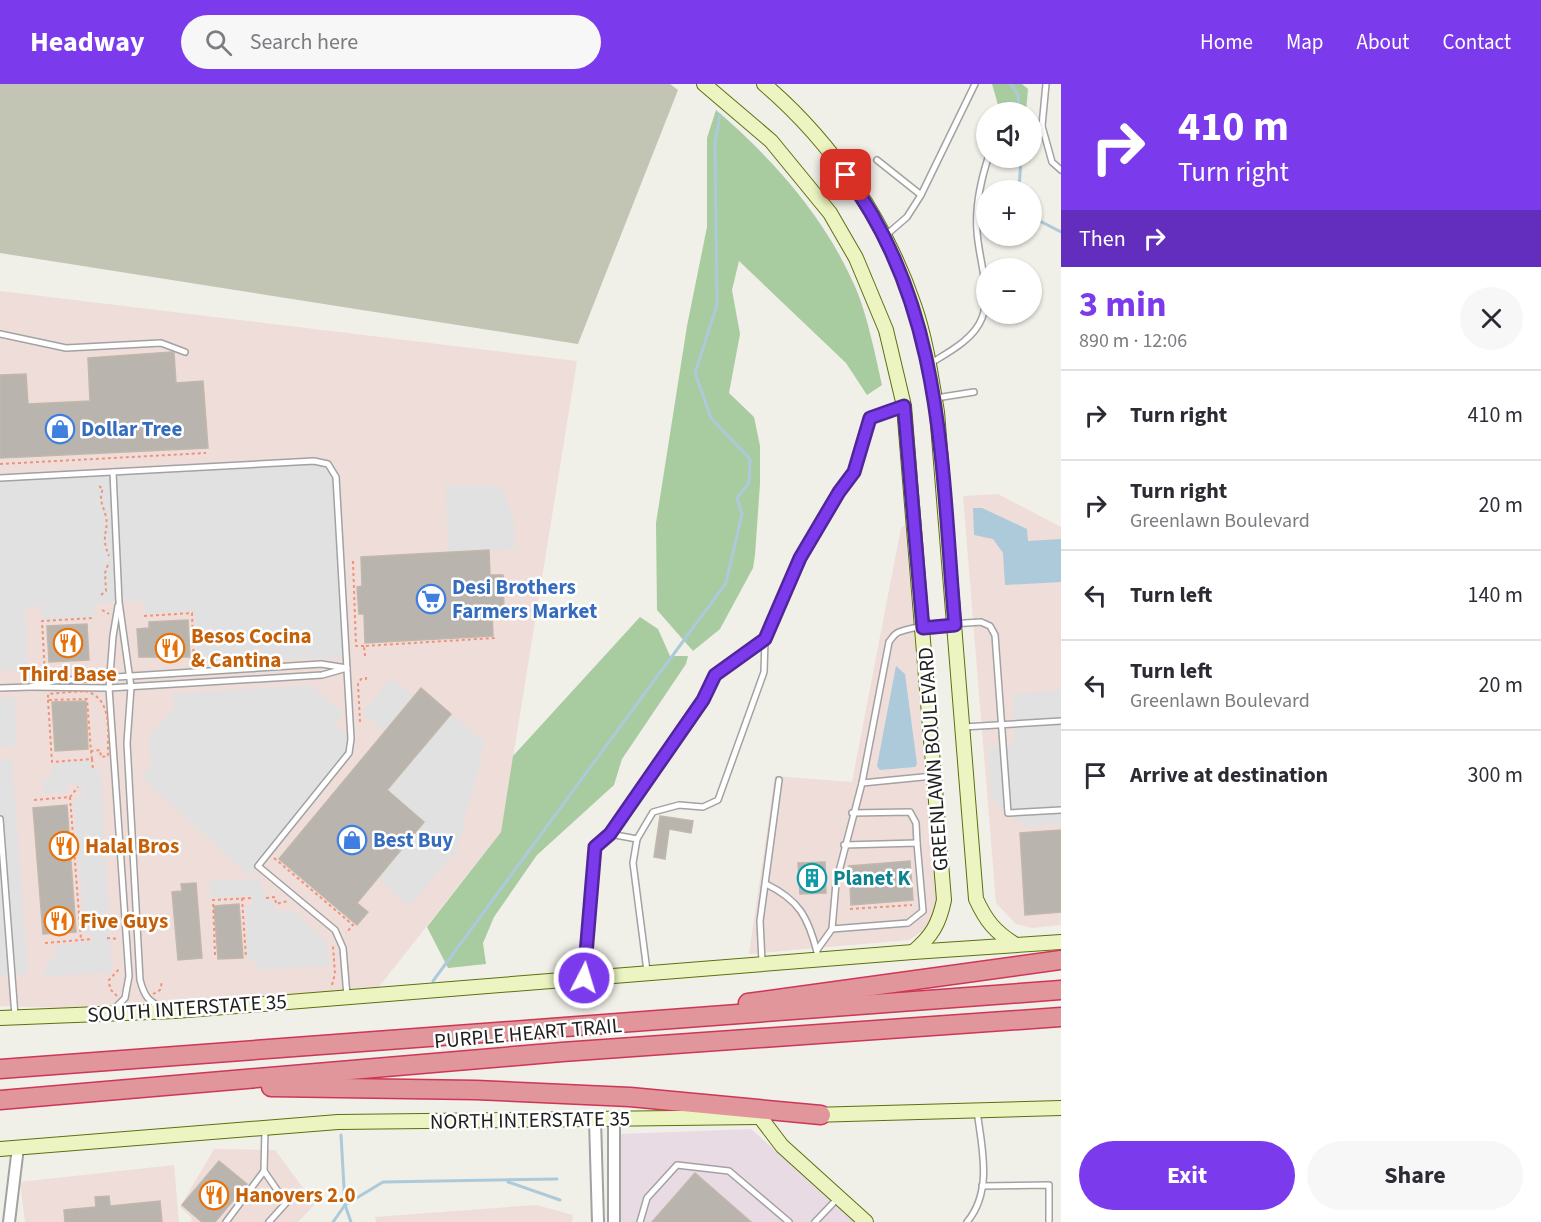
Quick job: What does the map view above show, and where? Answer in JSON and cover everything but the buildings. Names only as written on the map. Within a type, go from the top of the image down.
[{"type":"highway","points":[[660,1018],[765,1000],[1061,960]]},
{"type":"highway","name":"PURPLE HEART TRAIL","points":[[0,1069],[660,1018],[904,1003],[1061,990]]},
{"type":"highway","name":"PURPLE HEART TRAIL","points":[[0,1100],[562,1052],[1061,1017]]},
{"type":"highway","points":[[170,1085],[476,1090],[630,1097],[820,1115]]},
{"type":"main road","name":"GREENLAWN BOULEVARD","points":[[704,84],[771,141],[830,213],[856,258],[882,321],[904,406],[944,900],[939,922],[929,939],[914,952]]},
{"type":"main road","name":"GREENLAWN BOULEVARD","points":[[764,84],[808,125],[871,208],[914,305],[929,364],[934,398],[955,625],[976,899],[985,920],[1000,935],[1016,945]]},
{"type":"main road","points":[[584,978],[762,964],[818,955],[914,952],[1061,942]]},
{"type":"main road","name":"SOUTH INTERSTATE 35","points":[[0,1018],[175,1011],[374,993],[584,978]]},
{"type":"main road","name":"NORTH INTERSTATE 35","points":[[0,1149],[338,1122],[760,1117],[1061,1108]]},
{"type":"main road","points":[[760,1117],[782,1146],[866,1222]]},
{"type":"street","points":[[614,1119],[614,1222]]},
{"type":"street","points":[[595,1120],[598,1222]]},
{"type":"street","points":[[9,1222],[18,1147]]},
{"type":"lane","points":[[884,237],[907,217],[921,195],[975,84]]},
{"type":"lane","points":[[1046,84],[1042,126],[1052,162],[1061,170]]},
{"type":"lane","points":[[876,160],[921,195]]},
{"type":"lane","points":[[929,364],[967,339],[982,318],[985,299],[976,228],[985,168]]},
{"type":"lane","points":[[0,334],[66,348],[161,343],[185,352]]},
{"type":"lane","points":[[934,398],[974,392]]},
{"type":"lane","points":[[647,973],[633,863],[637,838],[653,812],[679,805],[704,807],[718,800],[764,672],[765,639],[800,558],[839,492],[854,472],[870,418],[904,406]]},
{"type":"lane","points":[[0,478],[314,461],[328,464],[336,477],[351,739],[349,753],[258,866],[335,930],[343,948],[347,996]]},
{"type":"lane","points":[[112,472],[119,602],[130,687],[126,743],[140,980],[144,994],[153,1003],[175,1011]]},
{"type":"lane","points":[[109,1015],[125,998],[129,976],[110,688],[113,636],[119,602]]},
{"type":"lane","points":[[818,955],[832,929],[836,883],[844,845],[862,783],[889,642],[897,632],[981,622],[990,626],[995,635],[1008,813],[1061,810]]},
{"type":"lane","points":[[584,978],[595,847],[610,834],[703,700],[715,675],[765,639]]},
{"type":"lane","points":[[30,687],[53,681],[321,664],[347,669]]},
{"type":"lane","points":[[0,688],[130,687],[322,675],[347,669]]},
{"type":"lane","points":[[963,726],[1061,720]]},
{"type":"lane","points":[[862,783],[934,776]]},
{"type":"lane","points":[[762,964],[760,921],[779,780]]},
{"type":"lane","points":[[832,929],[908,923],[923,911],[916,823],[910,812],[852,813]]},
{"type":"lane","points":[[0,819],[2,886],[15,1018]]},
{"type":"lane","points":[[610,834],[637,838]]},
{"type":"lane","points":[[844,845],[917,843]]},
{"type":"lane","points":[[766,884],[785,893],[800,908],[811,929],[818,955]]},
{"type":"lane","points":[[967,1222],[978,1207],[984,1169],[977,1111]]},
{"type":"lane","points":[[226,1222],[264,1171],[265,1128]]},
{"type":"lane","points":[[640,1222],[647,1198],[677,1165],[729,1171],[789,1222]]},
{"type":"lane","points":[[264,1171],[286,1203],[269,1222]]},
{"type":"lane","points":[[982,1186],[1049,1185],[1049,1222]]},
{"type":"lane","points":[[817,1222],[838,1198]]},
{"type":"path","points":[[0,464],[206,453]]},
{"type":"path","points":[[99,486],[103,489],[101,505],[107,519],[103,539],[109,558],[105,573],[107,591],[101,595]]},
{"type":"path","points":[[353,561],[356,646],[495,639]]},
{"type":"path","points":[[144,616],[192,613],[194,665],[183,666]]},
{"type":"path","points":[[56,673],[45,674],[42,621],[94,618]]},
{"type":"path","points":[[364,646],[365,656]]},
{"type":"path","points":[[360,722],[358,684],[361,679],[366,679],[366,674]]},
{"type":"path","points":[[91,751],[100,750],[101,757],[108,756],[106,712],[100,698],[85,691],[48,693],[52,762],[92,759]]},
{"type":"path","points":[[48,700],[87,699],[93,770]]},
{"type":"path","points":[[78,787],[70,797],[81,940]]},
{"type":"path","points":[[34,800],[70,797]]},
{"type":"path","points":[[274,857],[353,925],[346,933]]},
{"type":"path","points":[[286,878],[291,872]]},
{"type":"path","points":[[266,898],[275,897],[276,904],[288,901]]},
{"type":"path","points":[[242,898],[246,958]]},
{"type":"path","points":[[215,955],[213,900],[252,898]]},
{"type":"path","points":[[850,909],[912,904]]},
{"type":"path","points":[[45,943],[92,939]]},
{"type":"path","points":[[332,940],[335,974],[332,985]]},
{"type":"path","points":[[120,968],[111,976],[109,986],[115,995],[121,996]]},
{"type":"path","points":[[150,994],[158,992],[162,982]]},
{"type":"shaded area","points":[[0,84],[670,84],[678,90],[578,344],[0,253]]},
{"type":"shaded area","points":[[0,291],[577,361],[501,832],[374,993],[175,1011],[0,1006]]},
{"type":"shaded area","points":[[314,461],[328,464],[336,477],[347,658],[223,661],[197,658],[194,611],[145,614],[144,601],[95,603],[94,617],[43,620],[40,606],[25,607],[28,668],[0,671],[0,478]]},
{"type":"shaded area","points":[[446,486],[501,486],[514,521],[515,549],[448,552]]},
{"type":"shaded area","points":[[998,494],[1061,527],[1061,925],[1032,928],[1016,924],[996,903],[963,496]]},
{"type":"shaded area","points":[[905,525],[936,901],[935,916],[925,929],[909,940],[749,954],[775,776],[852,782],[901,528]]},
{"type":"shaded area","points":[[392,678],[414,696],[385,732],[362,713]]},
{"type":"shaded area","points":[[310,685],[343,713],[335,725],[351,739],[349,753],[250,877],[142,777],[151,766],[149,737],[174,708],[172,694]]},
{"type":"shaded area","points":[[1061,690],[1061,824],[1025,827],[991,798],[988,747],[1014,744],[1012,694]]},
{"type":"shaded area","points":[[15,697],[16,746],[0,747],[0,699]]},
{"type":"shaded area","points":[[451,714],[485,742],[457,851],[409,906],[378,878],[424,822],[387,790]]},
{"type":"shaded area","points":[[12,759],[28,974],[0,977],[0,760]]},
{"type":"shaded area","points":[[91,760],[92,770],[101,770],[112,972],[43,977],[49,959],[55,959],[56,945],[93,941],[93,934],[85,934],[73,799],[83,798],[80,787],[67,784],[66,793],[44,794],[42,780],[49,779],[53,764]]},
{"type":"shaded area","points":[[259,879],[266,899],[273,900],[275,911],[295,911],[327,943],[329,966],[257,970],[257,961],[248,962],[246,906],[254,905],[251,896],[211,898],[209,881]]},
{"type":"shaded area","points":[[751,1129],[857,1222],[619,1222],[620,1134]]},
{"type":"shaded area","points":[[214,1149],[275,1150],[315,1204],[298,1222],[191,1222],[192,1218],[180,1207]]},
{"type":"shaded area","points":[[174,1165],[179,1222],[25,1222],[20,1182]]},
{"type":"shaded area","points":[[536,1205],[573,1215],[572,1222],[376,1222],[375,1217]]},
{"type":"green space","points":[[992,84],[1022,84],[1028,89],[1027,102],[997,102]]},
{"type":"green space","points":[[716,110],[775,167],[826,232],[862,304],[882,385],[867,395],[846,363],[739,261],[732,290],[740,334],[729,393],[754,417],[760,446],[755,555],[753,568],[720,629],[693,651],[657,610],[656,523],[687,326],[707,227],[707,138]]},
{"type":"green space","points":[[640,617],[658,629],[670,656],[688,656],[686,664],[622,759],[614,785],[537,855],[494,917],[483,943],[486,964],[448,968],[427,927],[501,832],[513,756]]},
{"type":"water","points":[[973,508],[982,508],[1027,529],[1028,541],[1061,539],[1061,582],[1005,585],[1003,553],[993,539],[974,535]]},
{"type":"water","points":[[896,666],[905,674],[917,764],[915,767],[880,770],[877,766]]},
{"type":"waterway","points":[[1011,84],[1018,95],[1018,102]]},
{"type":"waterway","points":[[433,981],[726,583],[742,514],[737,498],[749,483],[750,459],[711,418],[695,373],[717,305],[715,142],[720,115]]},
{"type":"waterway","points":[[1020,168],[1020,180]]},
{"type":"waterway","points":[[1042,222],[1061,232]]},
{"type":"waterway","points":[[333,1222],[345,1205],[341,1135]]},
{"type":"waterway","points":[[351,1222],[345,1205],[383,1182],[557,1179]]},
{"type":"waterway","points":[[508,1182],[560,1200]]},
{"type":"place","name":"Dollar Tree","points":[[60,429]]},
{"type":"place","name":"Desi Brothers Farmers Market","points":[[431,599]]},
{"type":"place","name":"Third Base","points":[[68,643]]},
{"type":"place","name":"Besos Cocina & Cantina","points":[[170,648]]},
{"type":"place","name":"Best Buy","points":[[352,840]]},
{"type":"place","name":"Halal Bros","points":[[64,846]]},
{"type":"place","name":"Planet K","points":[[812,878]]},
{"type":"place","name":"Five Guys","points":[[59,921]]},
{"type":"place","name":"Hanovers 2.0","points":[[214,1195]]},
{"type":"route","points":[[584,978],[595,847],[610,834],[703,700],[715,675],[765,639],[800,558],[839,492],[854,472],[870,418],[904,406],[923,628],[955,625],[937,412],[929,364],[914,305],[871,208],[846,175]]}]
